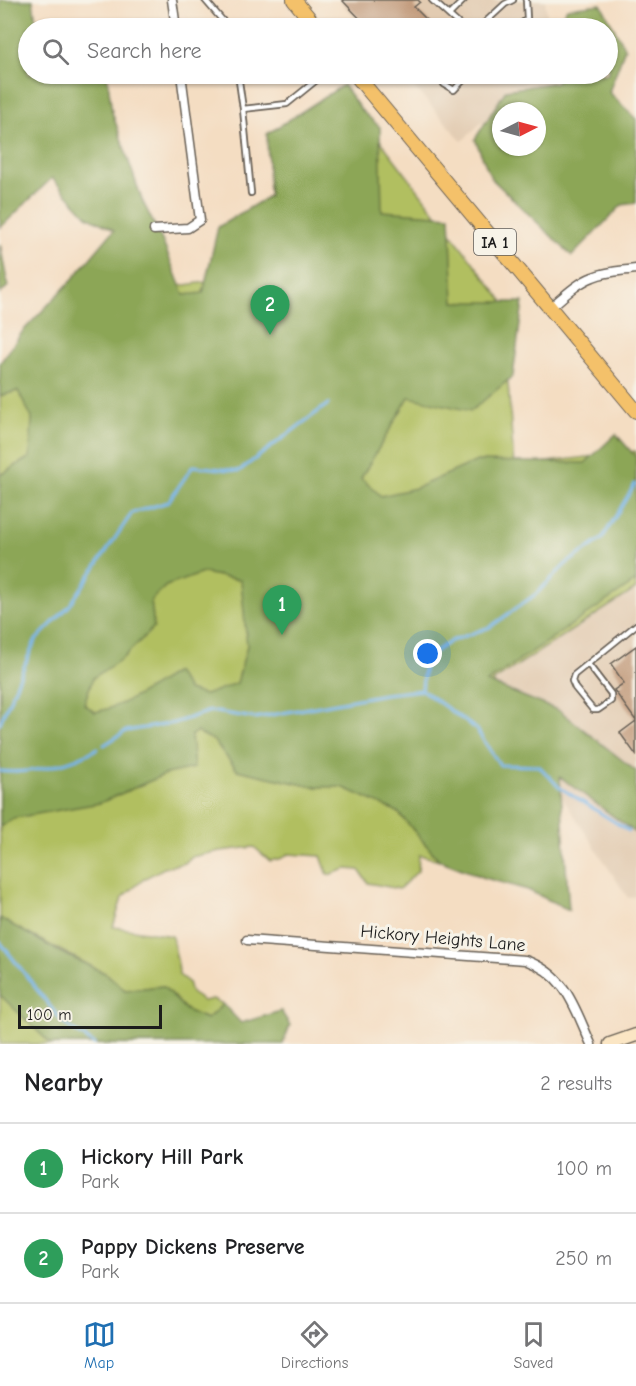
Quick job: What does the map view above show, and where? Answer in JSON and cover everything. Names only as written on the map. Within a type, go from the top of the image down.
[{"type":"main road","points":[[294,0],[309,18]]},
{"type":"main road","name":"IA 1","points":[[363,84],[636,411]]},
{"type":"main road","points":[[610,1044],[636,1035]]},
{"type":"street","points":[[172,0],[175,18]]},
{"type":"street","points":[[154,230],[188,228],[200,220],[183,84]]},
{"type":"street","points":[[549,308],[582,282],[593,277],[607,272],[636,269]]},
{"type":"street","name":"Hickory Heights Lane","points":[[246,940],[525,960],[548,970],[558,979],[565,988],[591,1044]]},
{"type":"lane","points":[[205,0],[220,18]]},
{"type":"lane","points":[[432,0],[452,18]]},
{"type":"lane","points":[[449,15],[464,0]]},
{"type":"lane","points":[[490,18],[513,0]]},
{"type":"lane","points":[[526,0],[527,18]]},
{"type":"lane","points":[[239,84],[251,194]]},
{"type":"lane","points":[[243,109],[287,104],[312,84]]},
{"type":"lane","points":[[444,84],[453,90],[459,84]]},
{"type":"lane","points":[[588,664],[611,694],[610,701],[598,710],[593,710],[574,688],[572,681],[574,675],[636,625]]},
{"type":"shaded area","points":[[339,0],[545,0],[548,18],[354,18]]},
{"type":"shaded area","points":[[412,84],[523,84],[504,102],[492,102],[492,113],[462,141]]},
{"type":"shaded area","points":[[636,589],[636,896],[628,898],[534,754],[493,681]]},
{"type":"green space","points":[[0,0],[33,0],[36,18],[18,18],[18,84],[108,84],[112,112],[142,200],[162,240],[184,295],[203,293],[218,227],[269,196],[267,134],[343,85],[361,110],[380,127],[382,211],[450,216],[454,302],[523,302],[513,376],[471,411],[409,397],[361,478],[381,496],[416,488],[477,461],[585,463],[616,434],[636,457],[636,581],[487,682],[560,711],[636,771],[636,833],[560,777],[569,910],[528,890],[485,878],[439,860],[398,812],[342,787],[313,787],[237,770],[213,740],[197,732],[191,735],[194,768],[166,774],[100,803],[14,818],[0,827],[0,475],[30,457],[32,418],[18,391],[0,396],[0,363],[23,331],[71,281],[114,230],[87,216],[52,178],[0,228]],"holes":[[[203,573],[241,580],[247,646],[237,683],[205,695],[188,690],[176,672],[137,696],[106,709],[95,712],[84,704],[93,678],[123,658],[154,627],[151,600],[166,586]]]},
{"type":"green space","points":[[601,4],[609,18],[561,18],[567,8]]},
{"type":"green space","points":[[618,35],[625,48],[618,67]]},
{"type":"green space","points":[[544,84],[612,84],[609,92],[636,119],[636,203],[622,205],[572,256],[491,178],[475,139],[492,112],[492,156],[546,156],[546,102],[498,102],[506,90]]},
{"type":"green space","points":[[347,97],[502,300],[514,466],[636,451],[636,589],[493,681],[534,754],[365,797],[398,812],[439,860],[419,855],[418,871],[399,889],[368,883],[359,870],[346,869],[328,875],[321,856],[288,854],[283,858],[270,861],[254,847],[191,857],[185,863],[166,867],[145,878],[122,898],[113,927],[172,936],[179,975],[188,982],[191,993],[203,1001],[213,999],[223,1004],[207,1019],[186,1010],[163,986],[125,990],[107,974],[15,927],[168,1044],[0,1044],[0,370],[165,288],[288,270]]},
{"type":"green space","points":[[0,244],[8,286],[0,294]]},
{"type":"green space","points":[[0,918],[60,952],[107,974],[125,990],[163,986],[186,1010],[207,1019],[223,1004],[241,1023],[281,1011],[290,1025],[283,1044],[51,1044],[0,995]]},
{"type":"building","points":[[342,0],[418,0],[420,2],[414,7],[425,18],[359,18]]},
{"type":"building","points":[[636,646],[636,721],[614,690],[624,683],[611,664]]},
{"type":"building","points":[[636,721],[636,755],[620,733]]},
{"type":"waterway","points":[[0,723],[35,641],[70,605],[132,513],[168,502],[193,466],[239,471],[328,404]]},
{"type":"waterway","points":[[422,690],[425,658],[451,641],[490,627],[536,594],[566,564],[602,539],[635,484]]},
{"type":"waterway","points":[[104,745],[126,731],[174,723],[210,711],[255,718],[385,694],[422,690],[476,729],[500,765],[539,766],[559,787],[629,831]]},
{"type":"waterway","points":[[0,771],[12,772],[51,767],[98,748]]},
{"type":"waterway","points":[[0,942],[63,1023],[94,1044]]},
{"type":"place","name":"Pappy Dickens Preserve","points":[[270,335]]},
{"type":"place","name":"Hickory Hill Park","points":[[282,635]]}]
